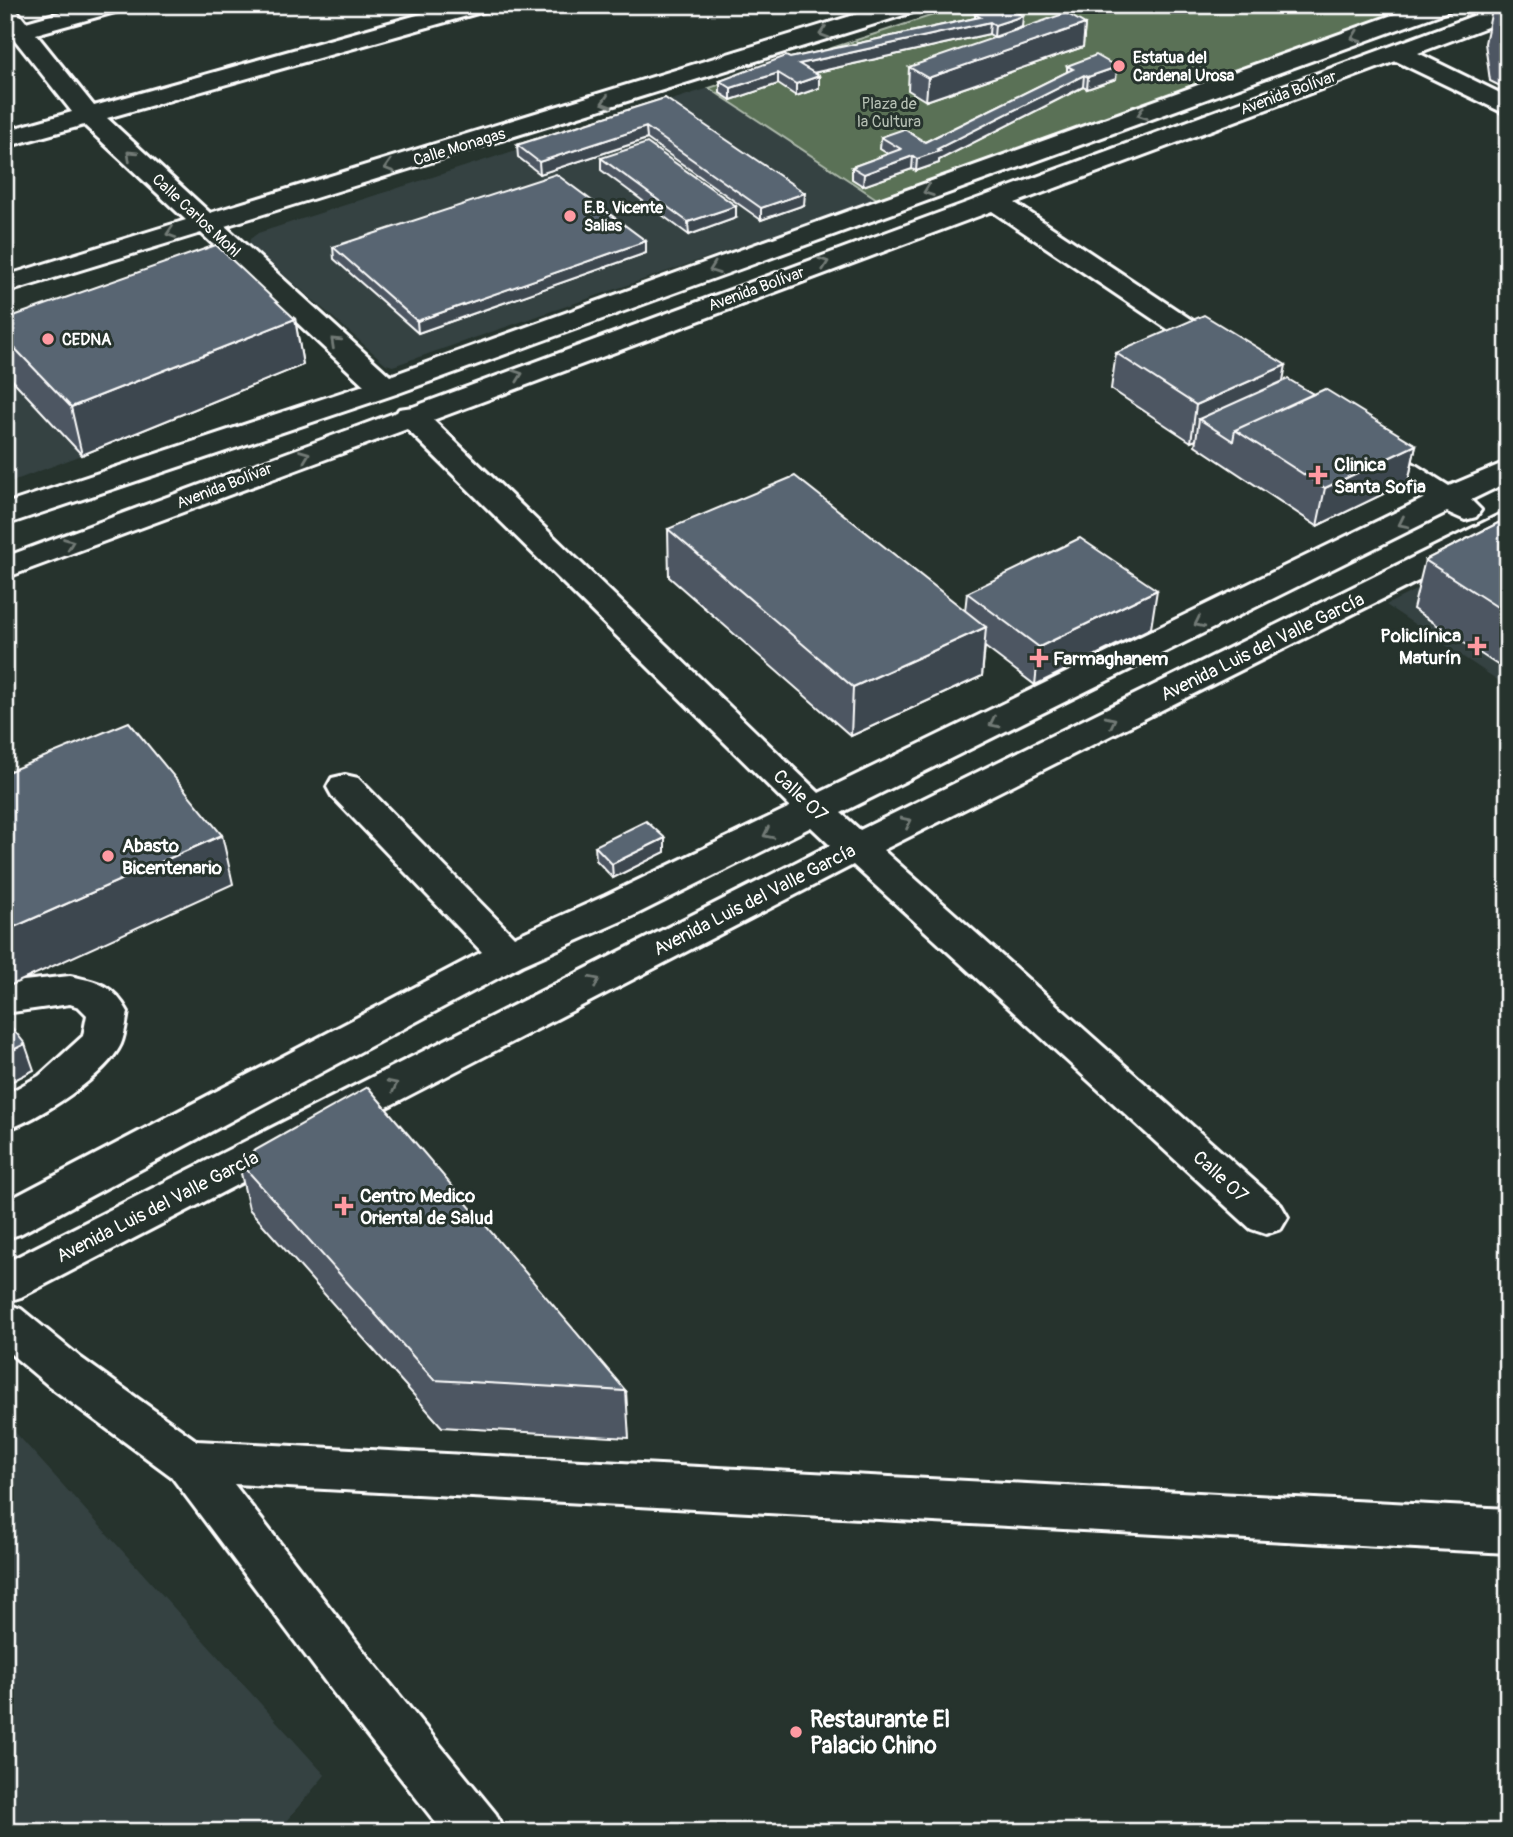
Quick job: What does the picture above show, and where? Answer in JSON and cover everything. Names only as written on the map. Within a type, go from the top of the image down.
[{"type":"street","points":[[10,26],[114,5]]},
{"type":"street","points":[[5,139],[480,5]]},
{"type":"street","name":"Calle Monagas","points":[[5,285],[204,222],[651,88],[912,5]]},
{"type":"street","name":"Avenida Bolívar","points":[[5,515],[385,388],[1443,5]]},
{"type":"street","name":"Avenida Bolívar","points":[[5,568],[410,415],[1508,10]]},
{"type":"street","name":"Calle Carlos Mohl","points":[[10,26],[88,115],[385,388]]},
{"type":"street","points":[[1398,52],[1508,107]]},
{"type":"street","points":[[993,201],[1246,368]]},
{"type":"street","name":"Calle 07","points":[[410,415],[816,811],[1266,1217]]},
{"type":"street","points":[[1338,429],[1449,500],[1504,530]]},
{"type":"street","points":[[5,1222],[508,955],[619,906],[816,811],[1508,470]]},
{"type":"street","name":"Avenida Luis del Valle García","points":[[5,1284],[857,847],[1504,530]]},
{"type":"street","points":[[345,787],[508,955]]},
{"type":"street","points":[[5,998],[71,990],[92,995],[108,1012],[102,1042],[54,1087],[5,1114]]},
{"type":"street","points":[[5,1322],[65,1372],[188,1461],[351,1675],[477,1832]]},
{"type":"street","points":[[188,1461],[1508,1531]]},
{"type":"shaded area","name":"E.B. Vicente Salias","points":[[709,88],[877,199],[393,366],[386,364],[249,244],[250,239],[258,233]]},
{"type":"shaded area","name":"CEDNA","points":[[5,372],[82,455],[5,484]]},
{"type":"shaded area","name":"Policlínica Maturín","points":[[1508,543],[1508,687],[1386,605]]},
{"type":"shaded area","points":[[5,1421],[325,1775],[277,1832],[5,1832]]},
{"type":"green space","name":"Plaza de la Cultura","points":[[964,5],[1424,5],[877,199],[709,88]]},
{"type":"building","points":[[1003,5],[1023,16],[995,25],[990,22],[799,64],[819,76],[796,84],[778,73],[731,88],[720,81],[786,56],[790,58],[980,17],[975,14]]},
{"type":"building","points":[[1500,5],[1508,5],[1508,26],[1503,24]]},
{"type":"building","points":[[1066,13],[1085,24],[928,78],[909,67]]},
{"type":"building","points":[[1096,55],[1117,67],[1088,77],[1084,75],[937,149],[940,151],[917,159],[913,156],[864,174],[852,167],[901,149],[881,137],[904,129],[925,142],[1073,69],[1067,66]]},
{"type":"building","points":[[665,98],[805,193],[761,208],[646,127],[539,162],[517,145]]},
{"type":"building","points":[[647,143],[736,206],[688,222],[601,158]]},
{"type":"building","points":[[556,174],[646,241],[417,321],[333,247]]},
{"type":"building","points":[[216,245],[295,319],[71,407],[5,338],[5,319]]},
{"type":"building","points":[[1204,315],[1286,365],[1196,405],[1116,353]]},
{"type":"building","points":[[1288,379],[1313,394],[1235,430],[1233,441],[1199,419]]},
{"type":"building","points":[[1325,389],[1416,445],[1325,488],[1235,430]]},
{"type":"building","points":[[795,476],[986,627],[853,687],[668,529]]},
{"type":"building","points":[[1508,518],[1508,614],[1425,560]]},
{"type":"building","points":[[1080,538],[1157,590],[1039,647],[967,593]]},
{"type":"building","points":[[129,722],[222,835],[5,931],[5,773]]},
{"type":"building","points":[[646,821],[665,838],[612,864],[595,846]]},
{"type":"building","points":[[5,1019],[25,1044],[5,1054]]},
{"type":"building","points":[[368,1087],[626,1391],[434,1380],[238,1160]]},
{"type":"place","name":"Estatua del Cardenal Urosa","points":[[1119,66]]},
{"type":"place","name":"E.B. Vicente Salias","points":[[570,216]]},
{"type":"place","name":"CEDNA","points":[[48,339]]},
{"type":"place","name":"Clinica Santa Sofia","points":[[1318,475]]},
{"type":"place","name":"Policlínica Maturín","points":[[1477,646]]},
{"type":"place","name":"Farmaghanem","points":[[1039,658]]},
{"type":"place","name":"Abasto Bicentenario","points":[[108,856]]},
{"type":"place","name":"Centro Medico Oriental de Salud","points":[[344,1206]]},
{"type":"place","name":"Restaurante El Palacio Chino","points":[[796,1732]]}]
